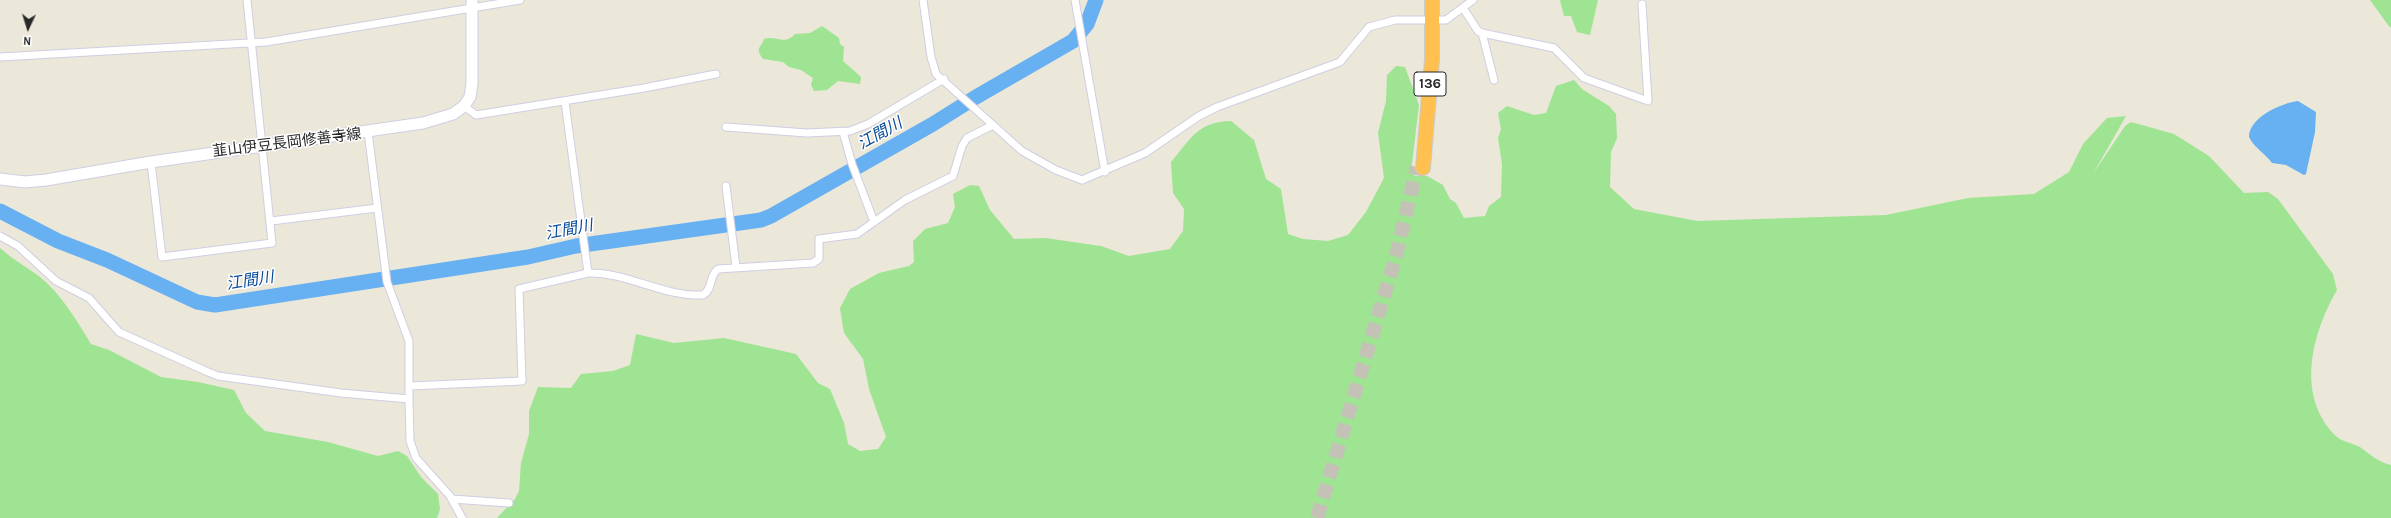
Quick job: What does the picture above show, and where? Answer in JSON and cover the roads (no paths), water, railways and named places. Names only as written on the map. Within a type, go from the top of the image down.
[{"type":"highway","name":"136","points":[[1428,0],[1420,168],[1431,67],[1432,0]]},
{"type":"main road","points":[[464,106],[470,97],[472,84],[472,4]]},
{"type":"main road","name":"韮山伊豆長岡修善寺線","points":[[0,179],[25,182],[46,180],[263,145],[368,132],[422,123],[453,114],[464,106]]},
{"type":"street","points":[[151,162],[162,257],[272,243],[247,0]]},
{"type":"street","points":[[0,57],[252,44],[472,4],[520,0]]},
{"type":"street","points":[[923,0],[933,67],[936,74],[965,98],[1022,151],[1076,179],[1088,179],[1145,153],[1198,116],[1212,109],[1340,62],[1370,27],[1395,20],[1424,20]]},
{"type":"street","points":[[1075,0],[1105,172]]},
{"type":"street","points":[[1438,20],[1446,20],[1473,0]]},
{"type":"street","points":[[1463,8],[1478,31],[1554,48],[1584,78],[1648,101],[1642,4]]},
{"type":"street","points":[[1482,33],[1494,80]]},
{"type":"street","points":[[464,106],[476,115],[565,102],[716,74]]},
{"type":"street","points":[[726,127],[807,133],[843,132],[868,124],[944,80]]},
{"type":"street","points":[[565,102],[588,273]]},
{"type":"street","points":[[410,386],[522,381],[519,289],[588,273],[610,274],[673,292],[698,295],[706,294],[715,270],[736,267],[795,266],[813,263],[819,259],[819,239],[854,235],[905,200],[953,176],[962,146],[967,138],[993,125]]},
{"type":"street","points":[[368,132],[386,272],[388,282],[408,336],[410,441],[416,458],[452,499],[462,518]]},
{"type":"street","points":[[843,132],[856,175],[874,222]]},
{"type":"street","points":[[726,186],[729,221],[736,267]]},
{"type":"street","points":[[270,221],[377,208]]},
{"type":"street","points":[[0,236],[18,246],[56,281],[89,298],[119,332],[218,376],[341,393],[409,399]]},
{"type":"street","points":[[452,499],[509,503]]},
{"type":"water","points":[[2298,101],[2316,112],[2315,132],[2306,174],[2304,175],[2286,165],[2272,163],[2254,145],[2249,137],[2250,130],[2260,117],[2275,108]]},
{"type":"waterway","name":"江間川","points":[[0,211],[58,241],[107,260],[197,302],[215,305],[528,257],[576,246],[761,220],[771,216],[933,124],[976,97],[1073,41],[1087,24],[1096,0]]},
{"type":"tunnel","points":[[1317,518],[1396,256],[1417,167]]}]
